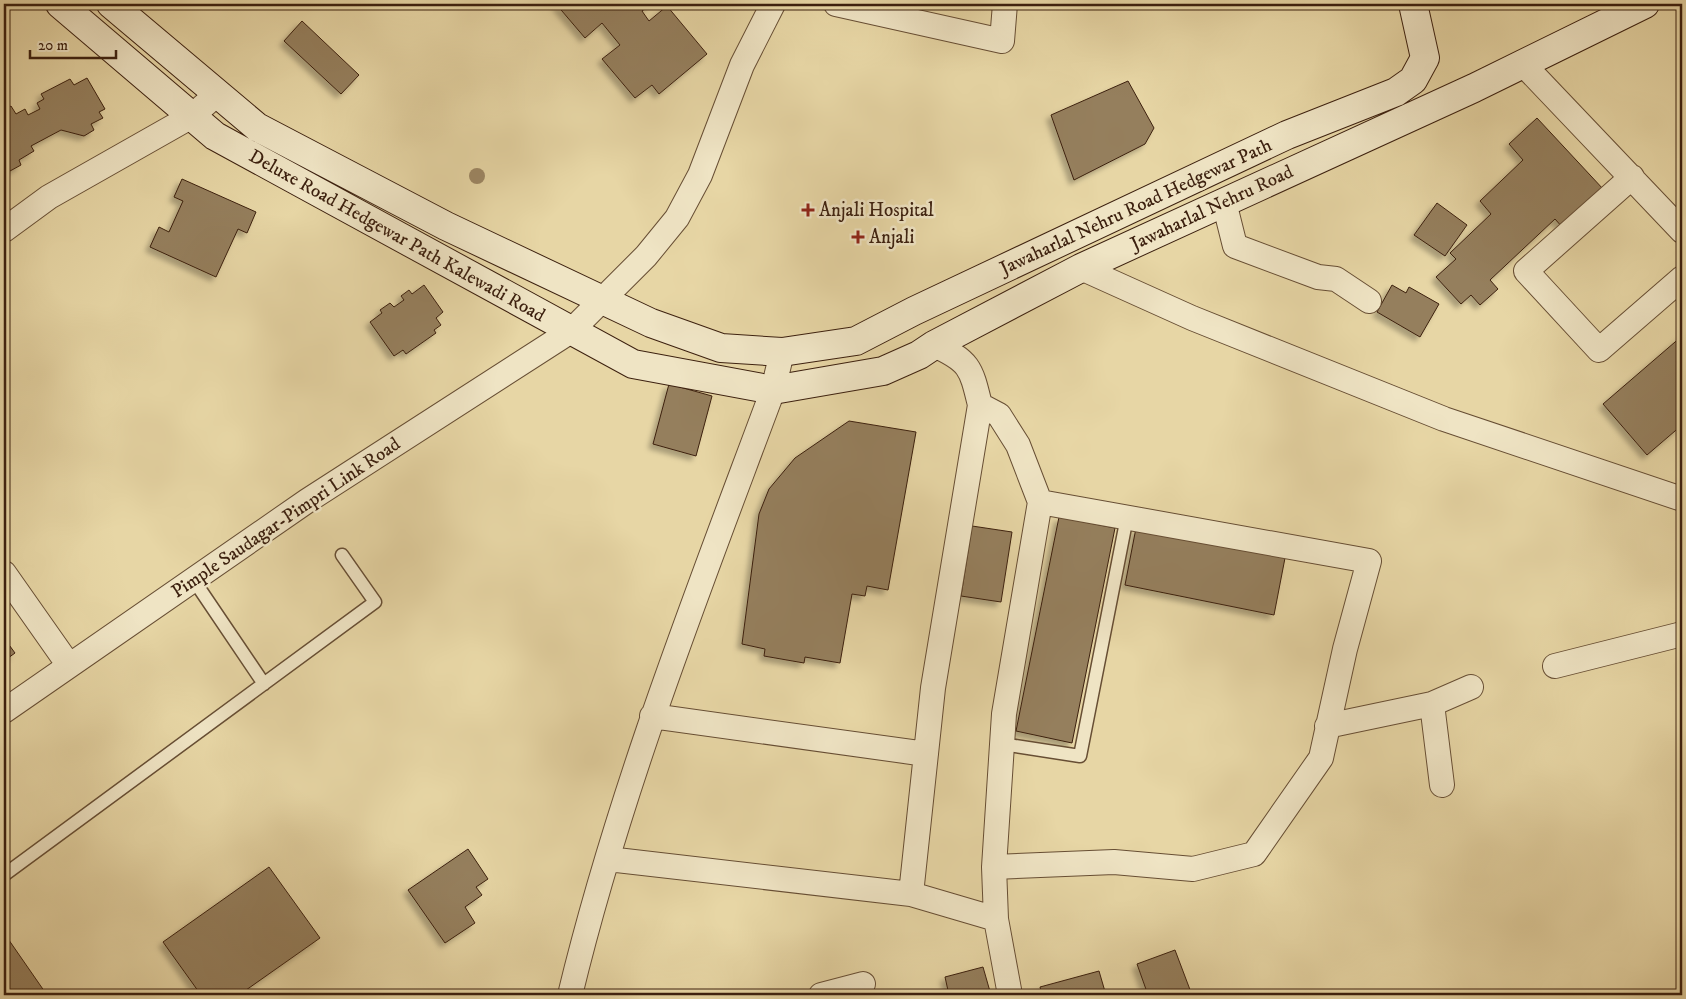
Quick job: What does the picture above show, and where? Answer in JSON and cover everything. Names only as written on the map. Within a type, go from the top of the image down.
[{"type":"street","name":"Deluxe Road Hedgewar Path Kalewadi Road","points":[[60,4],[215,136],[571,331],[633,364],[774,390]]},
{"type":"street","name":"Pimple Saudagar-Pimpri Link Road","points":[[4,711],[68,664],[307,501],[571,331],[646,256],[677,218],[700,175],[742,65],[773,4]]},
{"type":"street","points":[[836,4],[1002,41],[1005,4]]},
{"type":"street","name":"Jawaharlal Nehru Road Hedgewar Path","points":[[782,352],[856,341],[914,311],[1287,135],[1396,92],[1413,80],[1425,58],[1413,4]]},
{"type":"street","name":"Jawaharlal Nehru Road","points":[[774,390],[883,371],[920,355],[934,345],[1080,268],[1524,65],[1645,4]]},
{"type":"street","name":"Deluxe Road Hedgewar Path Kalewadi Road","points":[[120,7],[217,94],[257,127],[446,226],[651,323],[721,348],[782,352]]},
{"type":"street","points":[[1524,65],[1682,231]]},
{"type":"street","points":[[4,230],[48,197],[192,116],[217,94]]},
{"type":"street","points":[[1632,177],[1526,271],[1599,350],[1682,278]]},
{"type":"street","points":[[1224,202],[1235,246],[1318,277],[1336,280],[1369,301]]},
{"type":"street","points":[[1080,268],[1192,318],[1444,419],[1682,499]]},
{"type":"street","points":[[911,894],[933,688],[980,405],[972,373],[957,355],[934,345]]},
{"type":"street","points":[[570,995],[608,858],[652,716],[774,390],[782,352]]},
{"type":"street","points":[[980,405],[999,415],[1018,445],[1040,502],[1004,714],[994,867],[996,919],[1010,995]]},
{"type":"street","points":[[994,867],[1114,862],[1193,869],[1254,854],[1321,758],[1345,649],[1369,561],[1040,502]]},
{"type":"street","points":[[4,573],[68,664]]},
{"type":"street","points":[[1555,666],[1682,634]]},
{"type":"street","points":[[1327,726],[1432,704],[1471,687]]},
{"type":"street","points":[[1432,704],[1442,785]]},
{"type":"street","points":[[652,716],[926,754]]},
{"type":"street","points":[[608,858],[911,894],[996,919]]},
{"type":"street","points":[[821,995],[863,984]]},
{"type":"lane","points":[[1002,744],[1080,756],[1127,517]]},
{"type":"lane","points":[[4,875],[375,602],[342,555]]},
{"type":"lane","points":[[193,579],[264,684]]},
{"type":"building","points":[[556,4],[651,4],[642,11],[649,21],[667,6],[707,54],[659,94],[652,85],[635,98],[602,59],[620,45],[602,23],[585,38]]},
{"type":"building","points":[[302,21],[359,75],[341,94],[284,41]]},
{"type":"building","points":[[87,78],[105,109],[99,112],[103,118],[91,124],[94,130],[84,136],[61,130],[31,146],[34,151],[19,160],[21,165],[10,171],[6,163],[4,165],[4,110],[11,106],[16,114],[25,109],[28,115],[40,109],[37,103],[44,99],[41,94],[70,79],[74,85]]},
{"type":"building","points":[[1128,81],[1154,128],[1145,144],[1074,180],[1051,115]]},
{"type":"building","points":[[1537,118],[1604,190],[1563,228],[1555,219],[1490,280],[1498,289],[1480,305],[1471,295],[1461,304],[1436,277],[1456,259],[1450,253],[1491,214],[1480,201],[1523,160],[1509,144]]},
{"type":"building","points":[[182,179],[256,212],[247,233],[238,229],[216,277],[150,247],[159,227],[169,232],[183,201],[174,197]]},
{"type":"building","points":[[1437,203],[1467,225],[1445,256],[1414,235]]},
{"type":"building","points":[[424,285],[443,312],[436,318],[441,325],[434,330],[436,333],[406,354],[403,350],[394,356],[370,322],[382,313],[380,310],[390,303],[394,307],[404,300],[401,296],[409,290],[412,294]]},
{"type":"building","points":[[1392,285],[1406,293],[1409,287],[1439,304],[1420,337],[1377,312]]},
{"type":"building","points":[[1682,336],[1682,425],[1647,455],[1603,404]]},
{"type":"building","points":[[669,384],[712,396],[696,456],[653,444]]},
{"type":"building","points":[[849,421],[916,432],[888,590],[867,586],[865,596],[852,594],[840,663],[805,657],[804,663],[764,656],[765,649],[742,644],[759,514],[769,489],[795,458]]},
{"type":"building","points":[[1059,517],[1115,528],[1072,743],[1016,731]]},
{"type":"building","points":[[972,526],[1012,532],[1001,602],[961,596]]},
{"type":"building","points":[[1136,528],[1285,558],[1274,615],[1125,585]]},
{"type":"building","points":[[4,638],[15,653],[4,661]]},
{"type":"building","points":[[468,849],[488,879],[476,887],[482,895],[465,907],[475,923],[445,943],[408,890]]},
{"type":"building","points":[[269,867],[320,938],[239,995],[201,995],[163,942]]},
{"type":"building","points":[[4,933],[47,995],[4,995]]},
{"type":"building","points":[[1175,950],[1192,995],[1148,995],[1137,964]]},
{"type":"building","points":[[983,967],[991,995],[949,995],[945,977]]},
{"type":"building","points":[[1099,971],[1106,995],[1042,995],[1040,987]]},
{"type":"place","name":"Anjali Hospital","points":[[808,210]]},
{"type":"place","name":"Anjali","points":[[858,237]]}]
